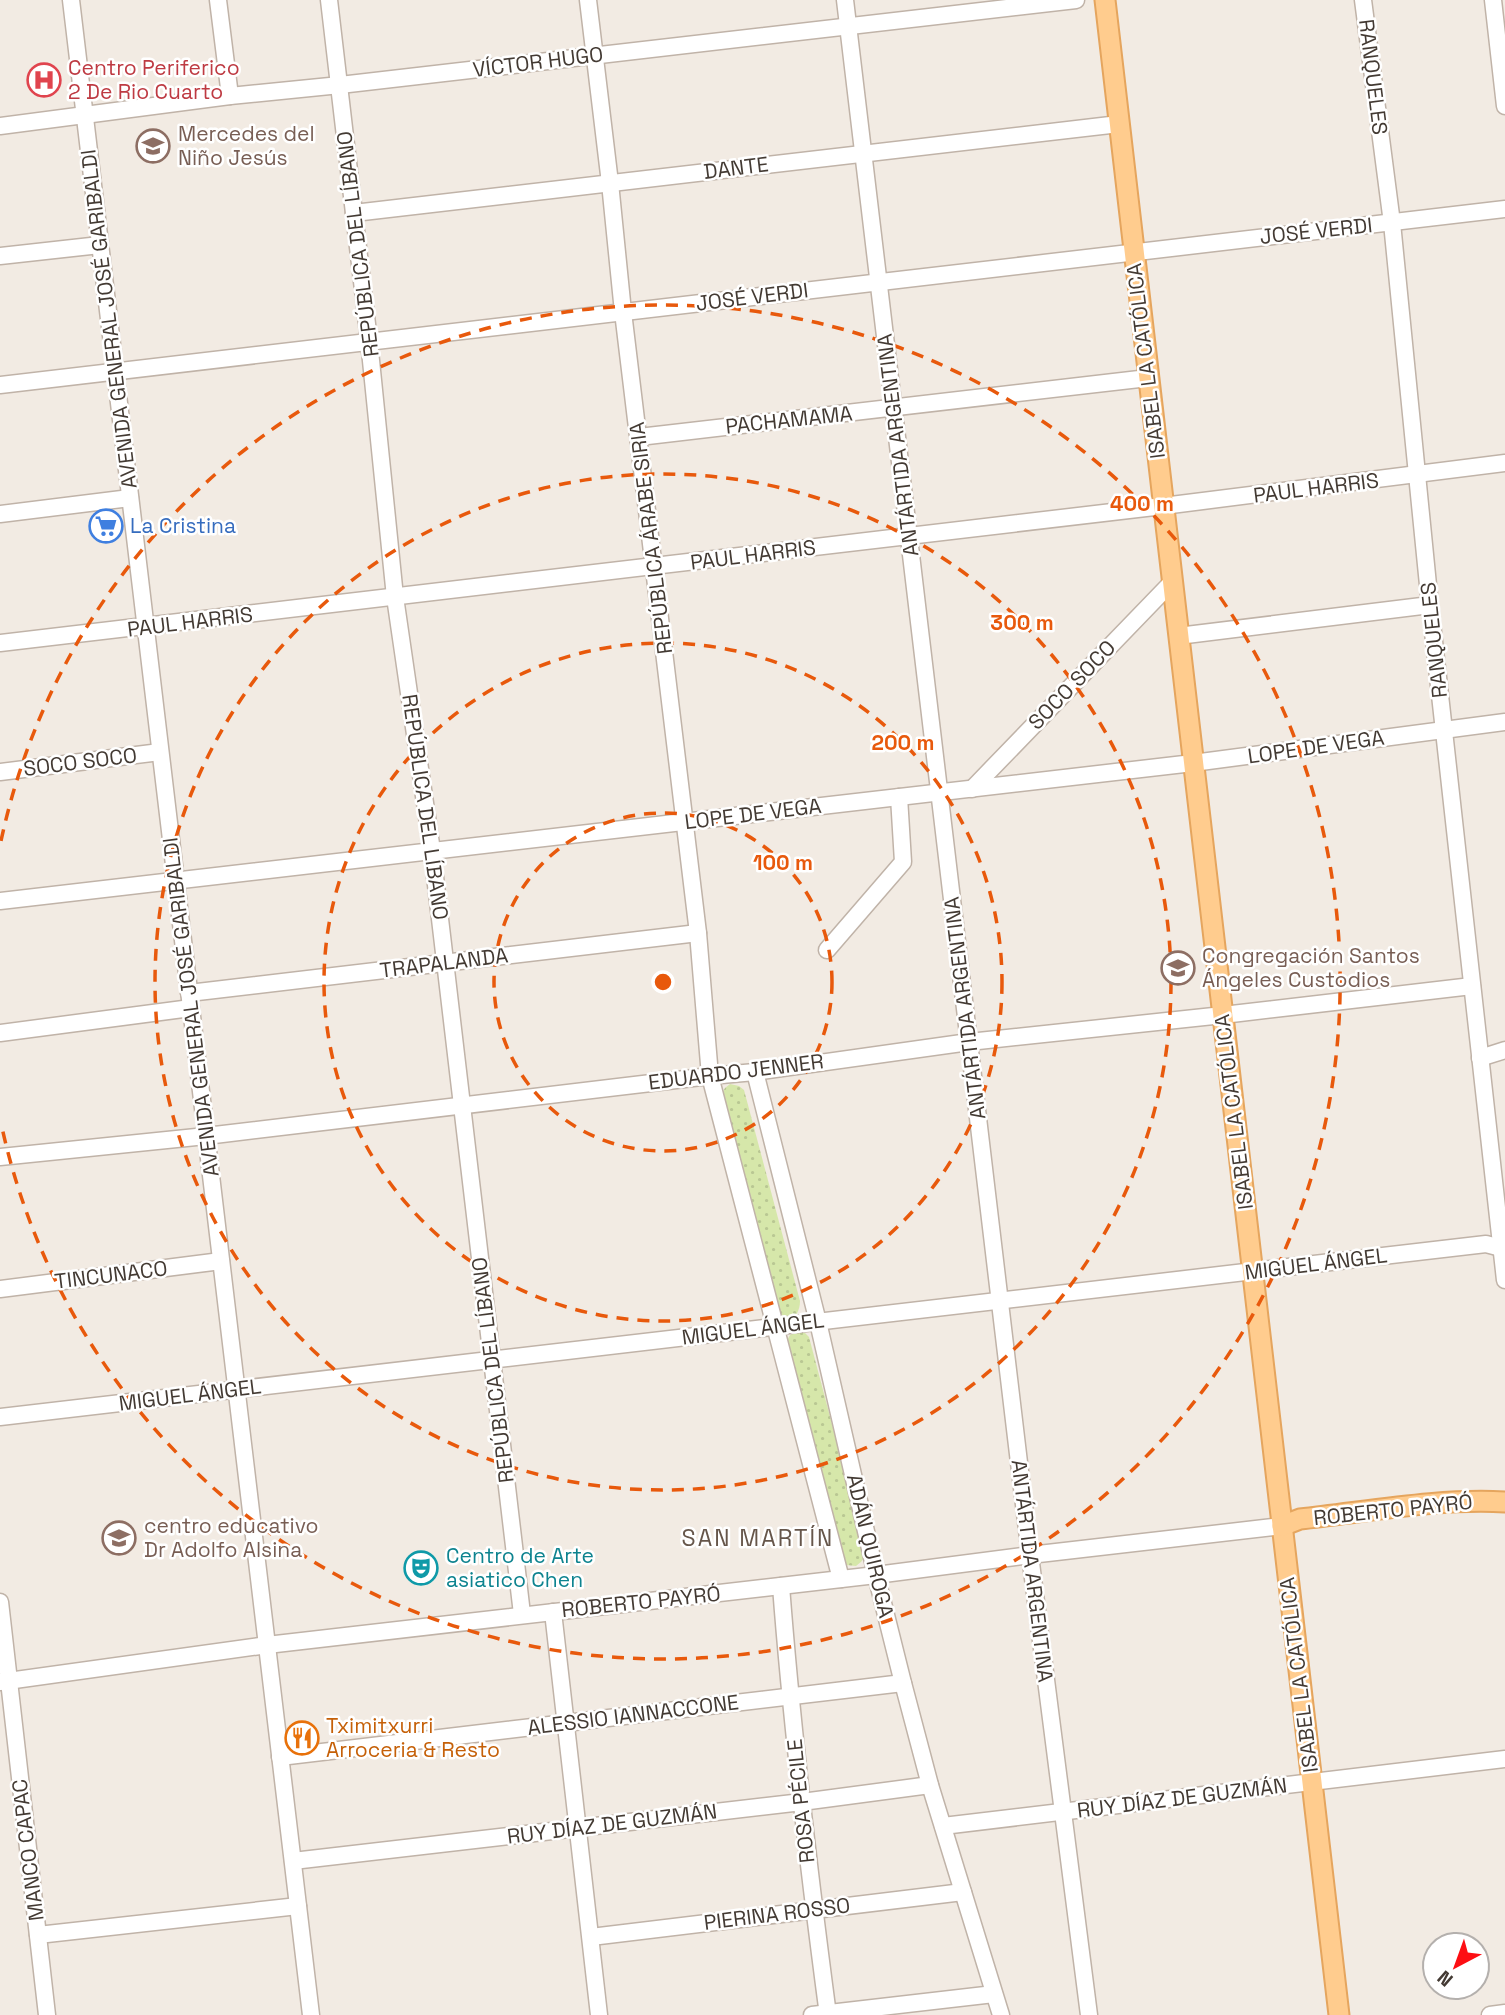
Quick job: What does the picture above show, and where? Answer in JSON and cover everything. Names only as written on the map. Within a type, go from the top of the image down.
[{"type":"main road","name":"ISABEL LA CATÓLICA","points":[[1105,0],[1339,2015]]},
{"type":"main road","name":"ROBERTO PAYRÓ","points":[[1282,1526],[1300,1519],[1424,1505],[1475,1500],[1505,1502]]},
{"type":"main road","name":"ROBERTO PAYRÓ","points":[[1282,1526],[1302,1529],[1479,1513],[1505,1515]]},
{"type":"street","name":"AVENIDA GENERAL JOSÉ GARIBALDI","points":[[71,0],[311,2015]]},
{"type":"street","points":[[218,0],[230,96]]},
{"type":"street","name":"REPÚBLICA DEL LÍBANO","points":[[329,0],[396,597],[446,963],[523,1614]]},
{"type":"street","name":"REPÚBLICA ÁRABE SIRIA","points":[[588,0],[698,933],[710,1076]]},
{"type":"street","name":"ANTÁRTIDA ARGENTINA","points":[[845,0],[1030,1555],[1089,2015]]},
{"type":"street","name":"VÍCTOR HUGO","points":[[0,126],[230,96],[848,28],[1076,0]]},
{"type":"street","name":"RANQUELES","points":[[1363,0],[1392,223],[1430,605],[1505,1280]]},
{"type":"street","points":[[1493,0],[1505,106]]},
{"type":"street","name":"DANTE","points":[[354,213],[1119,124]]},
{"type":"street","name":"JOSÉ VERDI","points":[[0,385],[1505,209]]},
{"type":"street","points":[[0,256],[100,245]]},
{"type":"street","name":"PACHAMAMA","points":[[639,437],[1148,378]]},
{"type":"street","name":"PAUL HARRIS","points":[[0,643],[909,537],[1505,463]]},
{"type":"street","points":[[0,514],[130,498]]},
{"type":"street","name":"SOCO SOCO","points":[[972,789],[1172,582]]},
{"type":"street","points":[[1178,636],[1430,605]]},
{"type":"street","name":"LOPE DE VEGA","points":[[0,901],[1193,763],[1505,722]]},
{"type":"street","name":"SOCO SOCO","points":[[0,772],[160,752]]},
{"type":"street","points":[[827,950],[903,862],[899,797]]},
{"type":"street","name":"TRAPALANDA","points":[[0,1033],[190,1001],[446,963],[698,933]]},
{"type":"street","name":"EDUARDO JENNER","points":[[0,1157],[206,1136],[755,1072],[969,1042],[1472,986]]},
{"type":"street","points":[[1480,1058],[1505,1050]]},
{"type":"street","name":"ADÁN QUIROGA","points":[[755,1072],[818,1322],[903,1683],[930,1785],[1001,2015]]},
{"type":"street","name":"ADÁN QUIROGA","points":[[710,1076],[841,1579]]},
{"type":"street","name":"MIGUEL ÁNGEL","points":[[0,1417],[1486,1244],[1503,1249]]},
{"type":"street","name":"TINCUNACO","points":[[0,1289],[221,1262]]},
{"type":"street","name":"ROBERTO PAYRÓ","points":[[5,1681],[267,1645],[1282,1526]]},
{"type":"street","name":"ROSA PÉCILE","points":[[781,1586],[789,1697],[823,2014]]},
{"type":"street","name":"MANCO CAPAC","points":[[0,1602],[5,1681],[47,2015]]},
{"type":"street","points":[[553,1612],[599,2015]]},
{"type":"street","name":"ALESSIO IANNACCONE","points":[[280,1757],[903,1683]]},
{"type":"street","name":"RUY DÍAZ DE GUZMÁN","points":[[943,1826],[1505,1759]]},
{"type":"street","name":"RUY DÍAZ DE GUZMÁN","points":[[293,1861],[930,1785]]},
{"type":"street","name":"PIERINA ROSSO","points":[[591,1937],[963,1892]]},
{"type":"street","points":[[38,1936],[298,1906]]},
{"type":"street","points":[[823,2014],[994,1994]]},
{"type":"street","points":[[1490,2015],[1505,2013]]},
{"type":"shaded area","name":"Centro Periferico 2 De Rio Cuarto","points":[[55,65],[59,91],[34,95],[29,69]]},
{"type":"green space","points":[[730,1084],[744,1090],[800,1301],[797,1313],[789,1319],[781,1317],[721,1095]]},
{"type":"green space","points":[[795,1332],[805,1333],[809,1337],[865,1549],[864,1559],[856,1566],[846,1565],[841,1559],[786,1342]]},
{"type":"place","name":"Centro Periferico 2 De Rio Cuarto","points":[[44,80]]},
{"type":"place","name":"Mercedes del Niño Jesús","points":[[153,146]]},
{"type":"place","name":"La Cristina","points":[[106,526]]},
{"type":"place","name":"Congregación Santos Ángeles Custodios","points":[[1178,968]]},
{"type":"place","name":"centro educativo Dr Adolfo Alsina","points":[[119,1538]]},
{"type":"place","name":"Centro de Arte asiatico Chen","points":[[421,1568]]},
{"type":"place","name":"Tximitxurri Arroceria & Resto","points":[[302,1738]]},
{"type":"district","name":"SAN MARTÍN","points":[[758,1538]]}]
